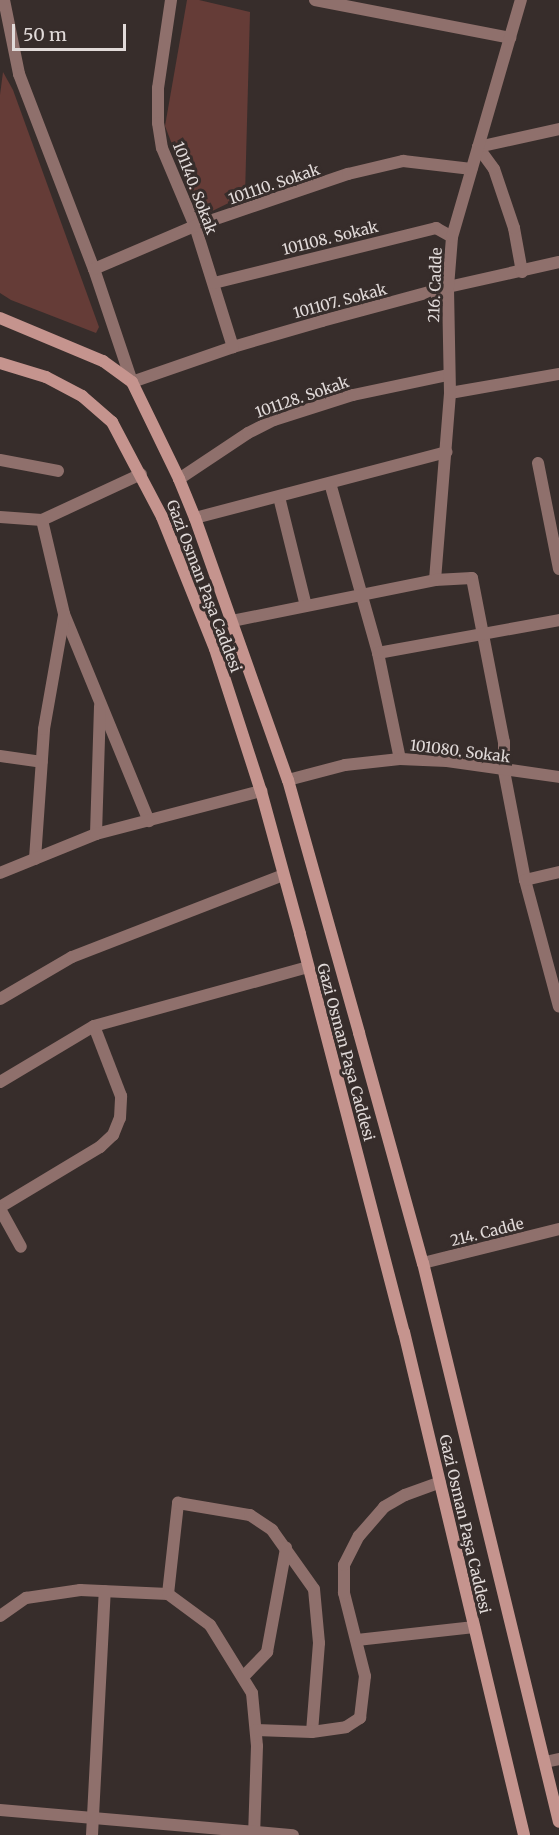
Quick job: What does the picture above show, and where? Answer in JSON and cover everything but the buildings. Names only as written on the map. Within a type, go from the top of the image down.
[{"type":"main road","name":"Gazi Osman Paşa Caddesi","points":[[0,318],[103,361],[132,382],[179,479],[195,518],[288,780],[423,1263],[559,1822]]},
{"type":"main road","name":"Gazi Osman Paşa Caddesi","points":[[0,363],[45,376],[82,396],[112,422],[162,517],[215,648],[261,791],[404,1332],[522,1834]]},
{"type":"street","name":"Gazi Osman Paşa Caddesi","points":[[4,0],[19,74],[94,269],[132,382]]},
{"type":"street","name":"101140. Sokak","points":[[171,0],[158,88],[158,123],[162,148],[195,226],[233,347]]},
{"type":"street","points":[[315,0],[510,38]]},
{"type":"street","name":"216. Cadde","points":[[435,580],[450,393],[448,286],[452,237],[521,0]]},
{"type":"street","points":[[522,272],[514,228],[494,169],[478,147],[559,129]]},
{"type":"street","name":"101110. Sokak","points":[[94,269],[195,226],[348,174],[403,161],[472,169]]},
{"type":"street","name":"101108. Sokak","points":[[214,283],[436,228],[452,237]]},
{"type":"street","name":"101107. Sokak","points":[[132,382],[233,347],[448,286],[522,272],[559,262]]},
{"type":"street","points":[[450,393],[559,374]]},
{"type":"street","name":"101128. Sokak","points":[[179,479],[248,433],[274,420],[353,395],[448,375]]},
{"type":"street","points":[[195,518],[446,452]]},
{"type":"street","points":[[0,460],[58,471]]},
{"type":"street","points":[[538,463],[559,569]]},
{"type":"street","points":[[0,517],[42,520],[141,474]]},
{"type":"street","points":[[330,483],[378,653],[400,759]]},
{"type":"street","points":[[279,497],[306,606]]},
{"type":"street","points":[[42,520],[64,614],[149,821]]},
{"type":"street","points":[[232,621],[435,580],[472,578],[504,742],[504,771],[525,880],[559,1006]]},
{"type":"street","points":[[35,859],[44,729],[64,614]]},
{"type":"street","points":[[378,653],[559,620]]},
{"type":"street","points":[[96,834],[100,701]]},
{"type":"street","points":[[0,756],[42,762]]},
{"type":"street","name":"101080. Sokak","points":[[288,780],[345,765],[400,759],[447,761],[504,771],[559,777]]},
{"type":"street","points":[[0,873],[96,834],[261,791]]},
{"type":"street","points":[[525,880],[559,872]]},
{"type":"street","points":[[0,999],[72,957],[283,875]]},
{"type":"street","points":[[0,1082],[94,1026],[308,967]]},
{"type":"street","points":[[21,1247],[0,1208],[100,1147],[113,1135],[120,1118],[121,1096],[94,1026]]},
{"type":"street","name":"214. Cadde","points":[[423,1263],[559,1230]]},
{"type":"street","points":[[256,1730],[312,1732],[346,1727],[360,1718],[365,1676],[344,1593],[344,1564],[359,1536],[384,1507],[405,1495],[440,1482]]},
{"type":"street","points":[[168,1594],[178,1503],[250,1515],[272,1530],[314,1589],[319,1643],[312,1732]]},
{"type":"street","points":[[243,1677],[267,1652],[286,1548]]},
{"type":"street","points":[[0,1616],[26,1599],[80,1590],[105,1591],[168,1594],[210,1625],[252,1693],[256,1730],[254,1833]]},
{"type":"street","points":[[93,1835],[105,1591]]},
{"type":"street","points":[[357,1640],[474,1628]]},
{"type":"street","points":[[545,1762],[559,1759]]},
{"type":"street","points":[[0,1810],[293,1835]]},
{"type":"shaded area","points":[[187,0],[199,0],[250,12],[245,195],[200,217],[165,126]]},
{"type":"shaded area","points":[[3,72],[13,90],[99,327],[96,333],[11,300],[0,293],[0,95]]}]
